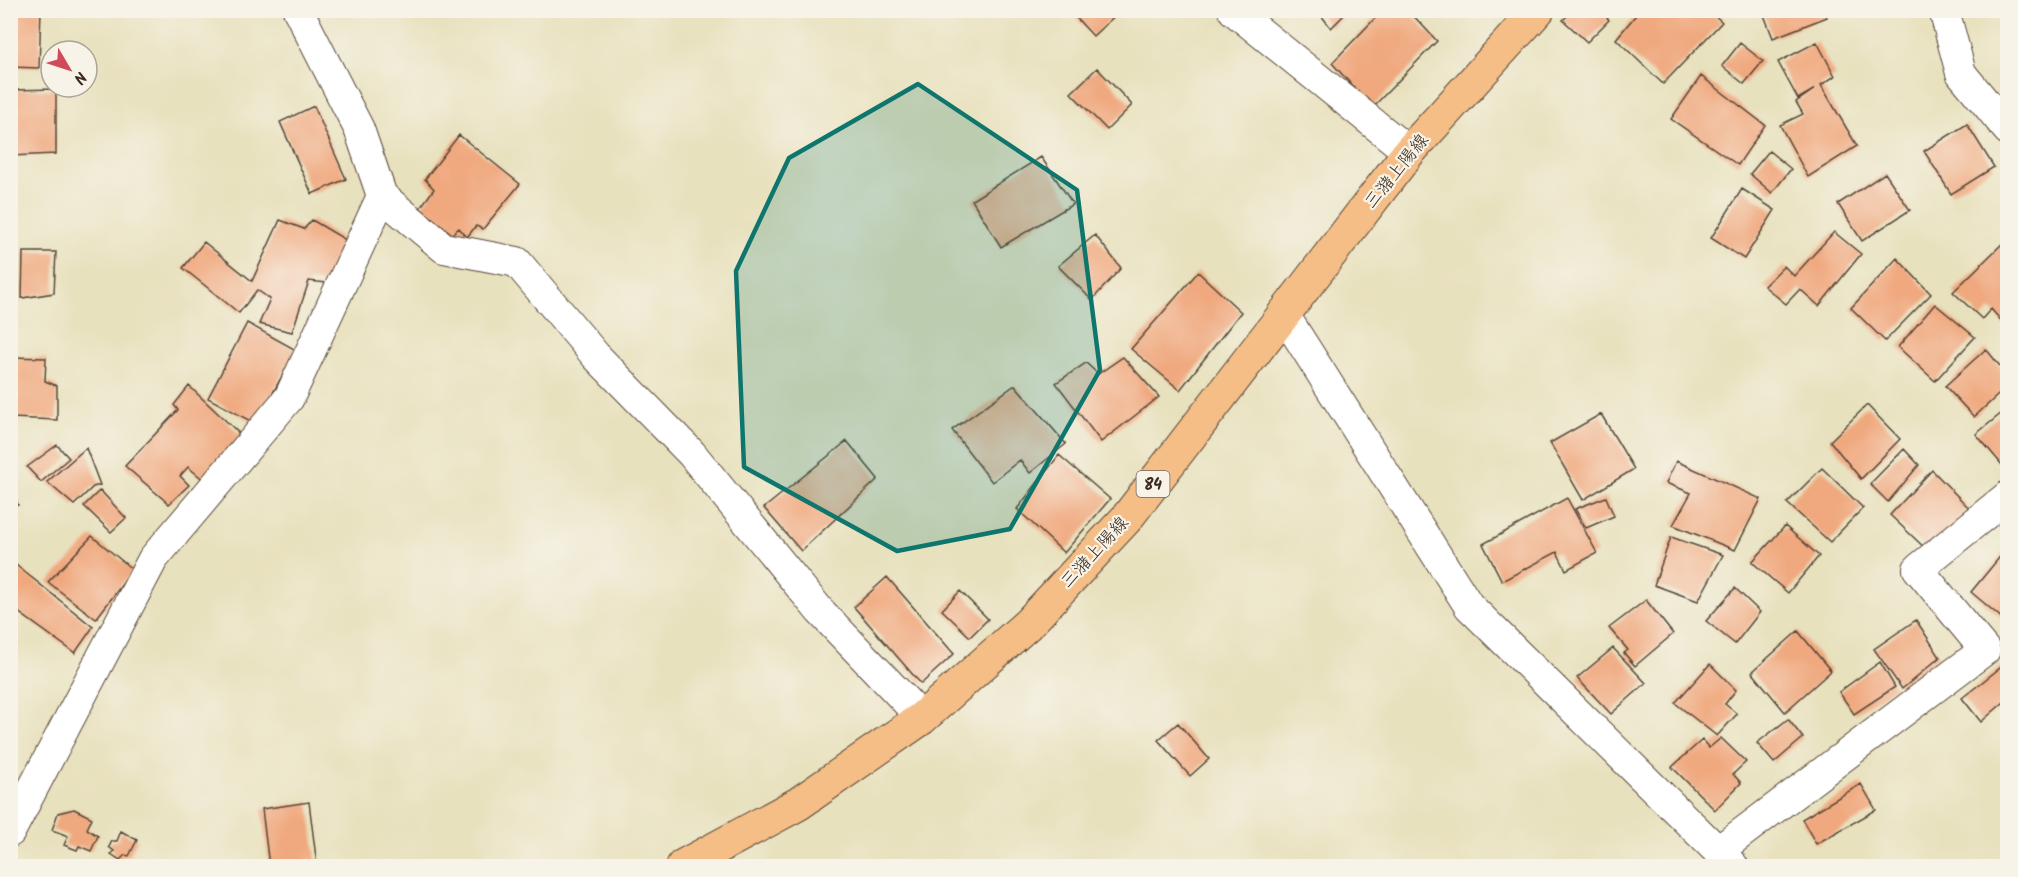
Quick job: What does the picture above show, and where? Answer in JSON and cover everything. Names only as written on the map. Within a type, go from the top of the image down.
[{"type":"main road","name":"三潴上陽線","points":[[683,867],[798,804],[922,718],[1029,623],[1126,519],[1409,152],[1538,10]]},
{"type":"street","points":[[298,10],[358,129],[382,196],[444,248],[517,262],[596,356],[691,453],[820,611],[922,718]]},
{"type":"street","points":[[1233,10],[1409,152]]},
{"type":"street","points":[[1944,10],[1961,73],[2007,130]]},
{"type":"street","points":[[10,832],[153,559],[290,398],[382,196]]},
{"type":"street","points":[[1283,313],[1469,606],[1726,859],[1985,650],[1918,568],[2007,496]]},
{"type":"highlighted area","points":[[918,84],[1077,190],[1100,370],[1010,529],[897,551],[744,467],[736,271],[789,158]]},
{"type":"building","points":[[10,10],[41,10],[39,68],[10,67]]},
{"type":"building","points":[[1069,10],[1121,10],[1093,36]]},
{"type":"building","points":[[1317,10],[1349,10],[1331,28]]},
{"type":"building","points":[[1383,10],[1408,10],[1437,41],[1372,108],[1332,63]]},
{"type":"building","points":[[1573,10],[1600,10],[1609,20],[1587,42],[1563,20]]},
{"type":"building","points":[[1640,10],[1709,10],[1722,22],[1663,84],[1616,39]]},
{"type":"building","points":[[1762,10],[1824,10],[1827,17],[1773,38]]},
{"type":"building","points":[[1817,42],[1835,76],[1821,85],[1857,146],[1808,177],[1780,125],[1803,114],[1796,102],[1815,89],[1798,99],[1778,62]]},
{"type":"building","points":[[1740,43],[1763,61],[1744,84],[1722,66]]},
{"type":"building","points":[[1097,68],[1132,105],[1107,130],[1071,93]]},
{"type":"building","points":[[1701,76],[1765,125],[1738,165],[1671,119]]},
{"type":"building","points":[[39,89],[39,99],[56,99],[56,154],[10,156],[13,90]]},
{"type":"building","points":[[314,106],[346,179],[312,194],[280,122]]},
{"type":"building","points":[[1967,124],[1994,167],[1951,194],[1924,151]]},
{"type":"building","points":[[459,135],[520,184],[483,229],[476,226],[467,237],[459,228],[452,234],[420,208],[434,189],[425,179]]},
{"type":"building","points":[[1769,151],[1791,169],[1772,193],[1750,174]]},
{"type":"building","points":[[1041,157],[1073,204],[1001,247],[972,200]]},
{"type":"building","points":[[1885,173],[1910,210],[1862,241],[1838,204]]},
{"type":"building","points":[[1742,189],[1775,210],[1744,259],[1711,238]]},
{"type":"building","points":[[280,220],[304,229],[312,220],[346,240],[327,283],[309,281],[292,332],[259,324],[270,299],[257,290],[239,313],[183,268],[204,242],[252,281]]},
{"type":"building","points":[[1834,232],[1861,254],[1819,306],[1800,289],[1786,304],[1764,286],[1784,266],[1794,276]]},
{"type":"building","points":[[1095,235],[1121,268],[1092,300],[1058,266]]},
{"type":"building","points":[[2008,238],[2008,322],[2005,325],[1991,309],[1982,319],[1953,292]]},
{"type":"building","points":[[23,252],[56,252],[54,293],[22,298]]},
{"type":"building","points":[[1897,258],[1931,294],[1885,341],[1851,308]]},
{"type":"building","points":[[1198,272],[1241,312],[1180,390],[1131,349]]},
{"type":"building","points":[[1935,304],[1975,337],[1935,381],[1898,347]]},
{"type":"building","points":[[247,323],[296,350],[256,424],[208,398]]},
{"type":"building","points":[[1986,349],[2008,376],[2008,386],[1974,417],[1945,386]]},
{"type":"building","points":[[10,357],[46,358],[45,381],[57,386],[57,420],[12,418]]},
{"type":"building","points":[[1123,357],[1159,397],[1101,442],[1056,383],[1086,363],[1098,374]]},
{"type":"building","points":[[1015,385],[1066,444],[1030,473],[1020,460],[992,482],[952,430]]},
{"type":"building","points":[[189,386],[242,436],[205,481],[188,467],[180,476],[189,485],[169,504],[125,466],[178,410],[174,405]]},
{"type":"building","points":[[1867,405],[1900,439],[1861,479],[1830,441]]},
{"type":"building","points":[[2008,408],[2008,472],[1976,434]]},
{"type":"building","points":[[1601,414],[1634,469],[1583,500],[1550,443]]},
{"type":"building","points":[[847,441],[878,479],[801,551],[764,508]]},
{"type":"building","points":[[57,445],[69,458],[41,482],[27,467]]},
{"type":"building","points":[[86,448],[100,485],[93,487],[74,505],[47,482]]},
{"type":"building","points":[[1904,449],[1919,465],[1888,502],[1870,484]]},
{"type":"building","points":[[1059,455],[1110,499],[1064,553],[1017,509]]},
{"type":"building","points":[[1676,461],[1761,499],[1735,550],[1673,525],[1691,493],[1666,483]]},
{"type":"building","points":[[1822,468],[1863,508],[1830,542],[1787,503]]},
{"type":"building","points":[[1932,470],[1969,508],[1928,551],[1890,515]]},
{"type":"building","points":[[10,482],[18,505],[10,507]]},
{"type":"building","points":[[100,490],[126,518],[111,532],[84,506]]},
{"type":"building","points":[[1606,497],[1614,516],[1586,528],[1575,509]]},
{"type":"building","points":[[1567,498],[1597,553],[1566,570],[1557,552],[1502,581],[1483,544]]},
{"type":"building","points":[[1785,526],[1819,556],[1788,593],[1752,562]]},
{"type":"building","points":[[92,536],[133,570],[96,619],[48,582]]},
{"type":"building","points":[[1671,537],[1723,555],[1698,601],[1654,585]]},
{"type":"building","points":[[2003,553],[2008,557],[2008,614],[2003,619],[1971,592]]},
{"type":"building","points":[[16,565],[93,627],[75,653],[10,606],[10,573]]},
{"type":"building","points":[[887,577],[954,654],[921,684],[854,607]]},
{"type":"building","points":[[1735,588],[1760,612],[1735,644],[1706,621]]},
{"type":"building","points":[[960,591],[988,619],[970,637],[942,610]]},
{"type":"building","points":[[1646,600],[1673,634],[1635,666],[1624,653],[1628,650],[1609,628]]},
{"type":"building","points":[[1916,620],[1940,657],[1902,689],[1874,649]]},
{"type":"building","points":[[1798,631],[1831,671],[1785,712],[1752,672]]},
{"type":"building","points":[[1613,648],[1646,683],[1611,714],[1577,678]]},
{"type":"building","points":[[1880,662],[1895,687],[1854,714],[1839,692]]},
{"type":"building","points":[[1710,664],[1736,690],[1725,704],[1737,714],[1717,736],[1675,703]]},
{"type":"building","points":[[2005,664],[2008,668],[2008,706],[2004,702],[1981,722],[1962,698]]},
{"type":"building","points":[[1788,719],[1803,738],[1774,763],[1757,743]]},
{"type":"building","points":[[1178,723],[1209,759],[1190,776],[1158,740]]},
{"type":"building","points":[[1721,738],[1746,762],[1733,774],[1741,783],[1715,810],[1672,767],[1702,740],[1709,748]]},
{"type":"building","points":[[1861,784],[1876,810],[1816,844],[1802,819]]},
{"type":"building","points":[[309,802],[317,866],[269,866],[262,809]]},
{"type":"building","points":[[74,809],[92,818],[87,829],[98,836],[91,851],[79,846],[77,850],[64,845],[68,836],[52,830],[58,813]]},
{"type":"building","points":[[121,831],[137,840],[129,856],[125,855],[120,860],[111,854],[114,851],[109,847],[112,841],[117,841]]}]
